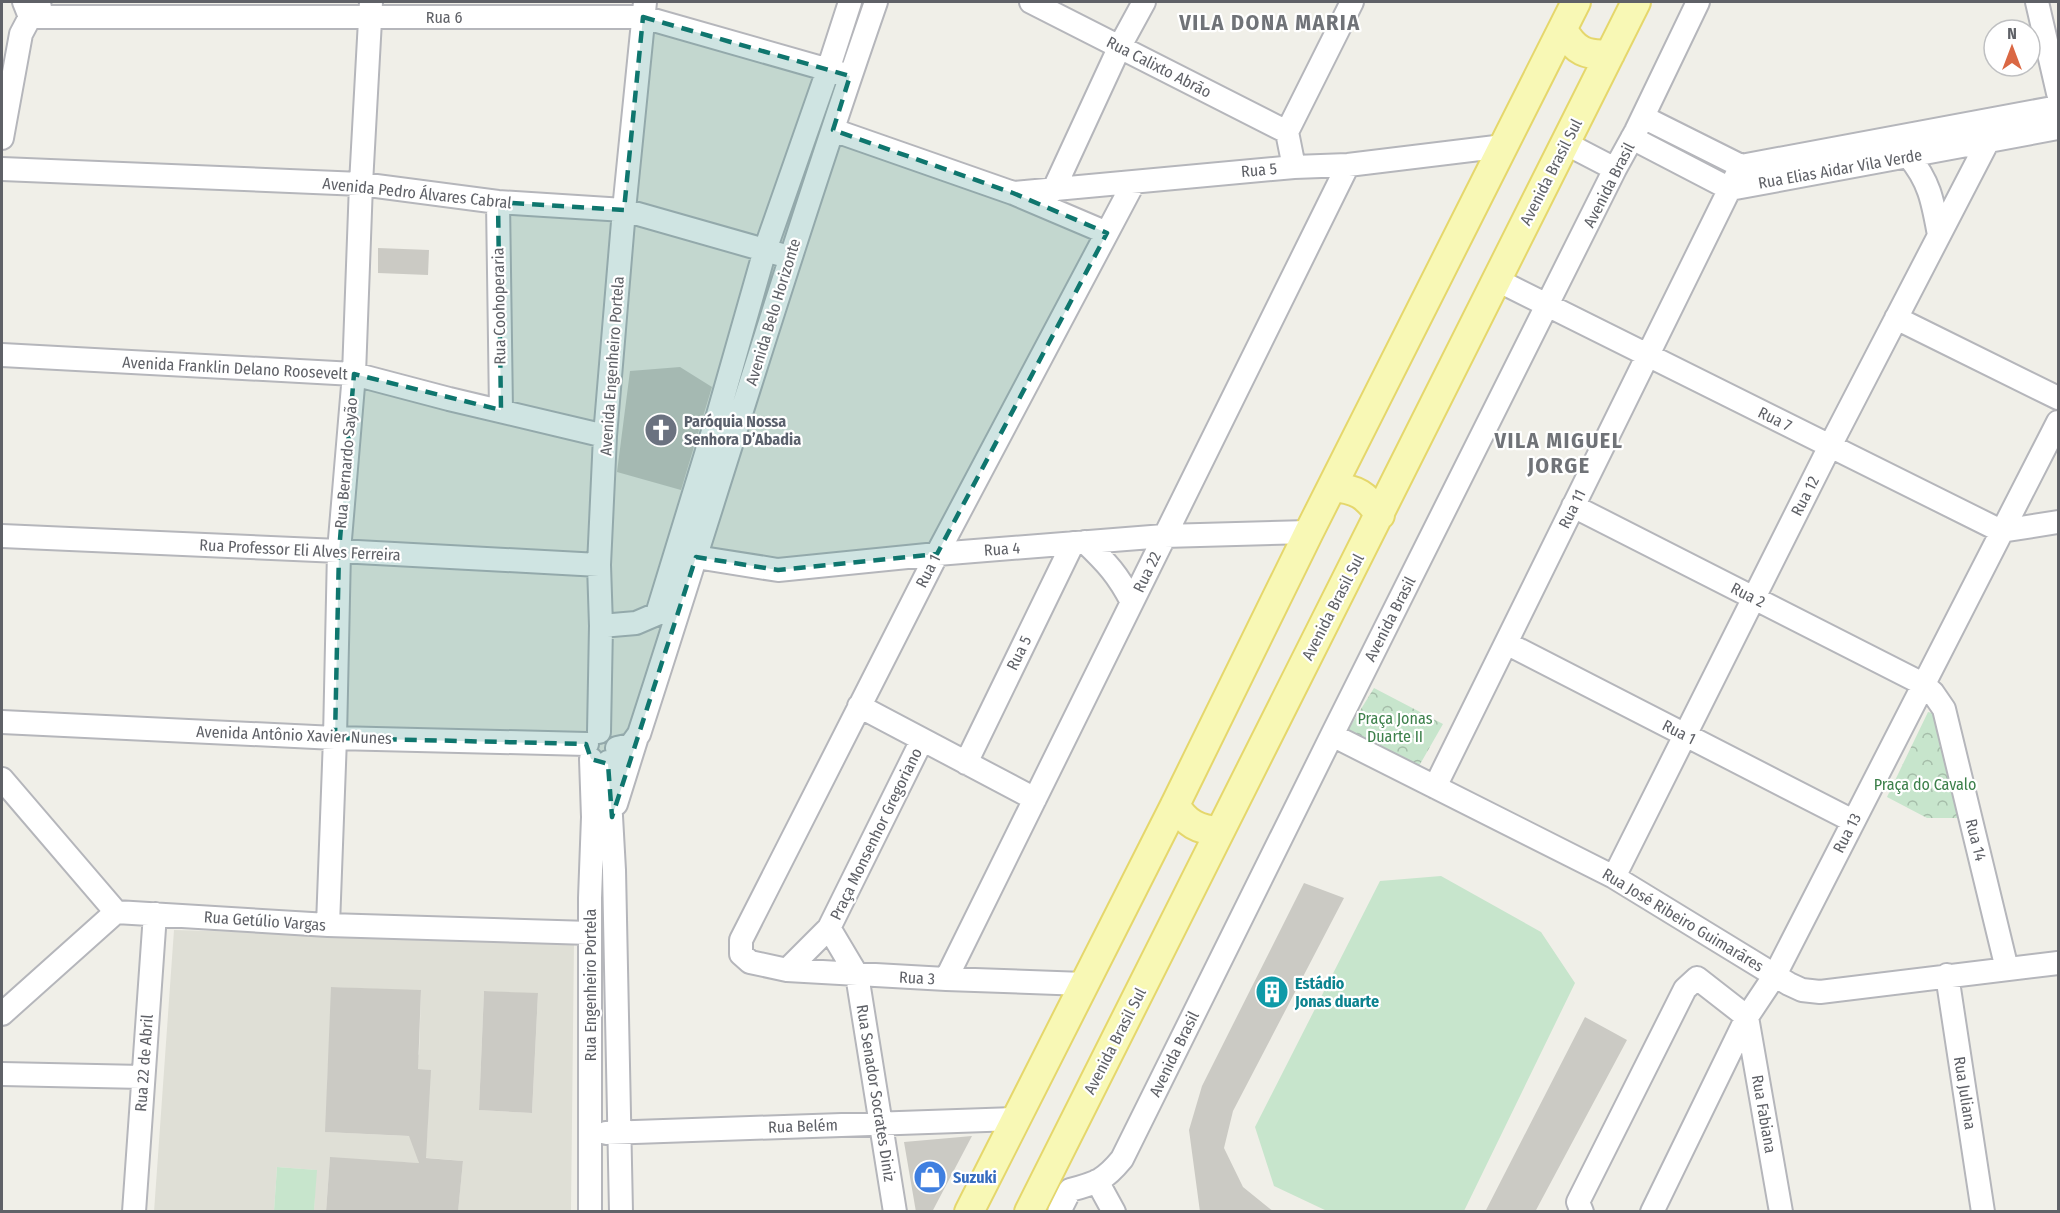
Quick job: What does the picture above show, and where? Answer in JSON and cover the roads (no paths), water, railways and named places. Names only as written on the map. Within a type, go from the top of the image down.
[{"type":"main road","points":[[981,1206],[1015,1119],[1175,805],[1309,532],[1576,2]]},
{"type":"main road","name":"Avenida Brasil Sul","points":[[1029,1212],[1059,1182],[1205,859],[1636,2]]},
{"type":"main road","points":[[1563,30],[1570,42],[1581,51],[1596,55],[1610,54]]},
{"type":"main road","points":[[1550,57],[1563,58],[1576,64],[1587,72],[1595,84]]},
{"type":"main road","points":[[1346,460],[1358,478],[1380,487],[1391,487]]},
{"type":"main road","points":[[1332,487],[1348,488],[1360,493],[1371,502],[1380,515]]},
{"type":"main road","points":[[1175,805],[1182,816],[1193,825],[1206,830],[1219,831]]},
{"type":"main road","points":[[1160,834],[1187,839],[1205,859]]},
{"type":"street","name":"Avenida Belo Horizonte","points":[[612,817],[606,747],[696,557],[789,257],[833,130],[850,2]]},
{"type":"street","name":"Avenida Belo Horizonte","points":[[601,626],[636,623],[657,614],[765,249],[839,73],[876,2]]},
{"type":"street","name":"Rua Calixto Abrão","points":[[1031,2],[1287,132]]},
{"type":"street","points":[[1053,191],[1120,46],[1144,2]]},
{"type":"street","points":[[1294,167],[1287,132],[1352,2]]},
{"type":"street","name":"Avenida Brasil","points":[[1059,1182],[1097,1181],[1108,1176],[1122,1159],[1643,117],[1698,2]]},
{"type":"street","points":[[2037,2],[2058,93]]},
{"type":"street","name":"Rua 6","points":[[24,19],[371,9],[644,9],[839,73]]},
{"type":"street","name":"Rua Bernardo Sayão","points":[[328,925],[339,551],[354,374],[361,184],[371,9]]},
{"type":"street","name":"Avenida Engenheiro Portela","points":[[606,747],[599,565],[605,436],[644,9]]},
{"type":"street","points":[[2,138],[24,19]]},
{"type":"street","name":"Rua Elias Aidar Vila Verde","points":[[1643,117],[1741,166],[2058,107]]},
{"type":"street","name":"Rua 12","points":[[1614,877],[1830,446],[2000,118]]},
{"type":"street","name":"Rua Elias Aidar Vila Verde","points":[[1730,189],[2058,128]]},
{"type":"street","name":"Rua 5","points":[[833,130],[1013,193],[1107,233]]},
{"type":"street","points":[[1632,138],[1730,189]]},
{"type":"street","points":[[1565,143],[1615,170]]},
{"type":"street","name":"Rua 5","points":[[1013,193],[1294,167],[1348,165],[1504,146]]},
{"type":"street","points":[[1909,157],[1922,173],[1939,235]]},
{"type":"street","name":"Rua 22","points":[[946,980],[1348,165]]},
{"type":"street","name":"Rua 11","points":[[1435,787],[1741,166]]},
{"type":"street","name":"Avenida Pedro Álvares Cabral","points":[[2,169],[361,184],[498,202],[624,210],[789,257]]},
{"type":"street","name":"Rua 1","points":[[750,962],[741,954],[741,940],[937,554],[1134,182]]},
{"type":"street","name":"Rua Coohoperaria","points":[[498,202],[501,410]]},
{"type":"street","name":"Rua 7","points":[[1497,280],[2001,531]]},
{"type":"street","points":[[1896,318],[2058,398]]},
{"type":"street","name":"Avenida Franklin Delano Roosevelt","points":[[2,355],[354,374],[605,436]]},
{"type":"street","name":"Rua 13","points":[[1652,1212],[1747,1017],[1775,975],[2058,422]]},
{"type":"street","name":"Rua 2","points":[[1574,506],[1923,684]]},
{"type":"street","points":[[2001,531],[2058,522]]},
{"type":"street","name":"Rua 4","points":[[696,557],[778,570],[1079,542],[1164,536],[1309,532]]},
{"type":"street","name":"Rua Professor Eli Alves Ferreira","points":[[2,536],[599,565]]},
{"type":"street","points":[[1079,542],[1110,566],[1132,602]]},
{"type":"street","name":"Rua 5","points":[[966,763],[1079,542]]},
{"type":"street","name":"Rua 1","points":[[1506,643],[1853,821]]},
{"type":"street","name":"Rua 14","points":[[1923,684],[1933,693],[1944,709],[2007,969]]},
{"type":"street","points":[[859,706],[1035,799]]},
{"type":"street","name":"Avenida Antônio Xavier Nunes","points":[[2,722],[335,738],[606,747]]},
{"type":"street","name":"Rua José Ribeiro Guimarãres","points":[[1332,735],[1614,877],[1802,990],[1820,992],[2058,963]]},
{"type":"street","name":"Praça Monsenhor Gregoriano","points":[[787,970],[829,928],[922,740]]},
{"type":"street","name":"Rua Engenheiro Portela","points":[[606,747],[612,817],[621,1212]]},
{"type":"street","name":"Rua Engenheiro Portela","points":[[590,1212],[590,933],[593,817],[606,747]]},
{"type":"street","points":[[2,778],[117,912],[2,1014]]},
{"type":"street","name":"Rua Getúlio Vargas","points":[[117,912],[328,925],[590,933]]},
{"type":"street","name":"Rua 22 de Abril","points":[[134,1212],[155,914]]},
{"type":"street","name":"Praça Monsenhor Gregoriano","points":[[829,928],[857,975]]},
{"type":"street","name":"Rua 3","points":[[750,962],[787,970],[857,975],[1084,984]]},
{"type":"street","name":"Rua Senador Socrates Diniz","points":[[857,975],[895,1212]]},
{"type":"street","name":"Rua Juliana","points":[[1947,975],[1983,1212]]},
{"type":"street","points":[[1582,1212],[1578,1202],[1685,989],[1697,978],[1747,1017]]},
{"type":"street","name":"Rua Fabiana","points":[[1747,1017],[1781,1212]]},
{"type":"street","points":[[2,1074],[143,1077]]},
{"type":"street","name":"Rua Belém","points":[[590,1133],[1015,1119]]},
{"type":"street","points":[[1097,1181],[1114,1212]]},
{"type":"street","points":[[1059,1182],[1059,1212]]},
{"type":"place","name":"Paróquia Nossa Senhora D’Abadia","points":[[661,430]]},
{"type":"place","name":"Estádio Jonas duarte","points":[[1272,992]]},
{"type":"place","name":"Suzuki","points":[[930,1177]]},
{"type":"district","name":"VILA DONA MARIA","points":[[1270,22]]},
{"type":"district","name":"VILA MIGUEL JORGE","points":[[1559,452]]},
{"type":"park label","name":"Praça Jonas Duarte II","points":[[1395,727]]},
{"type":"park label","name":"Praça do Cavalo","points":[[1925,784]]}]
